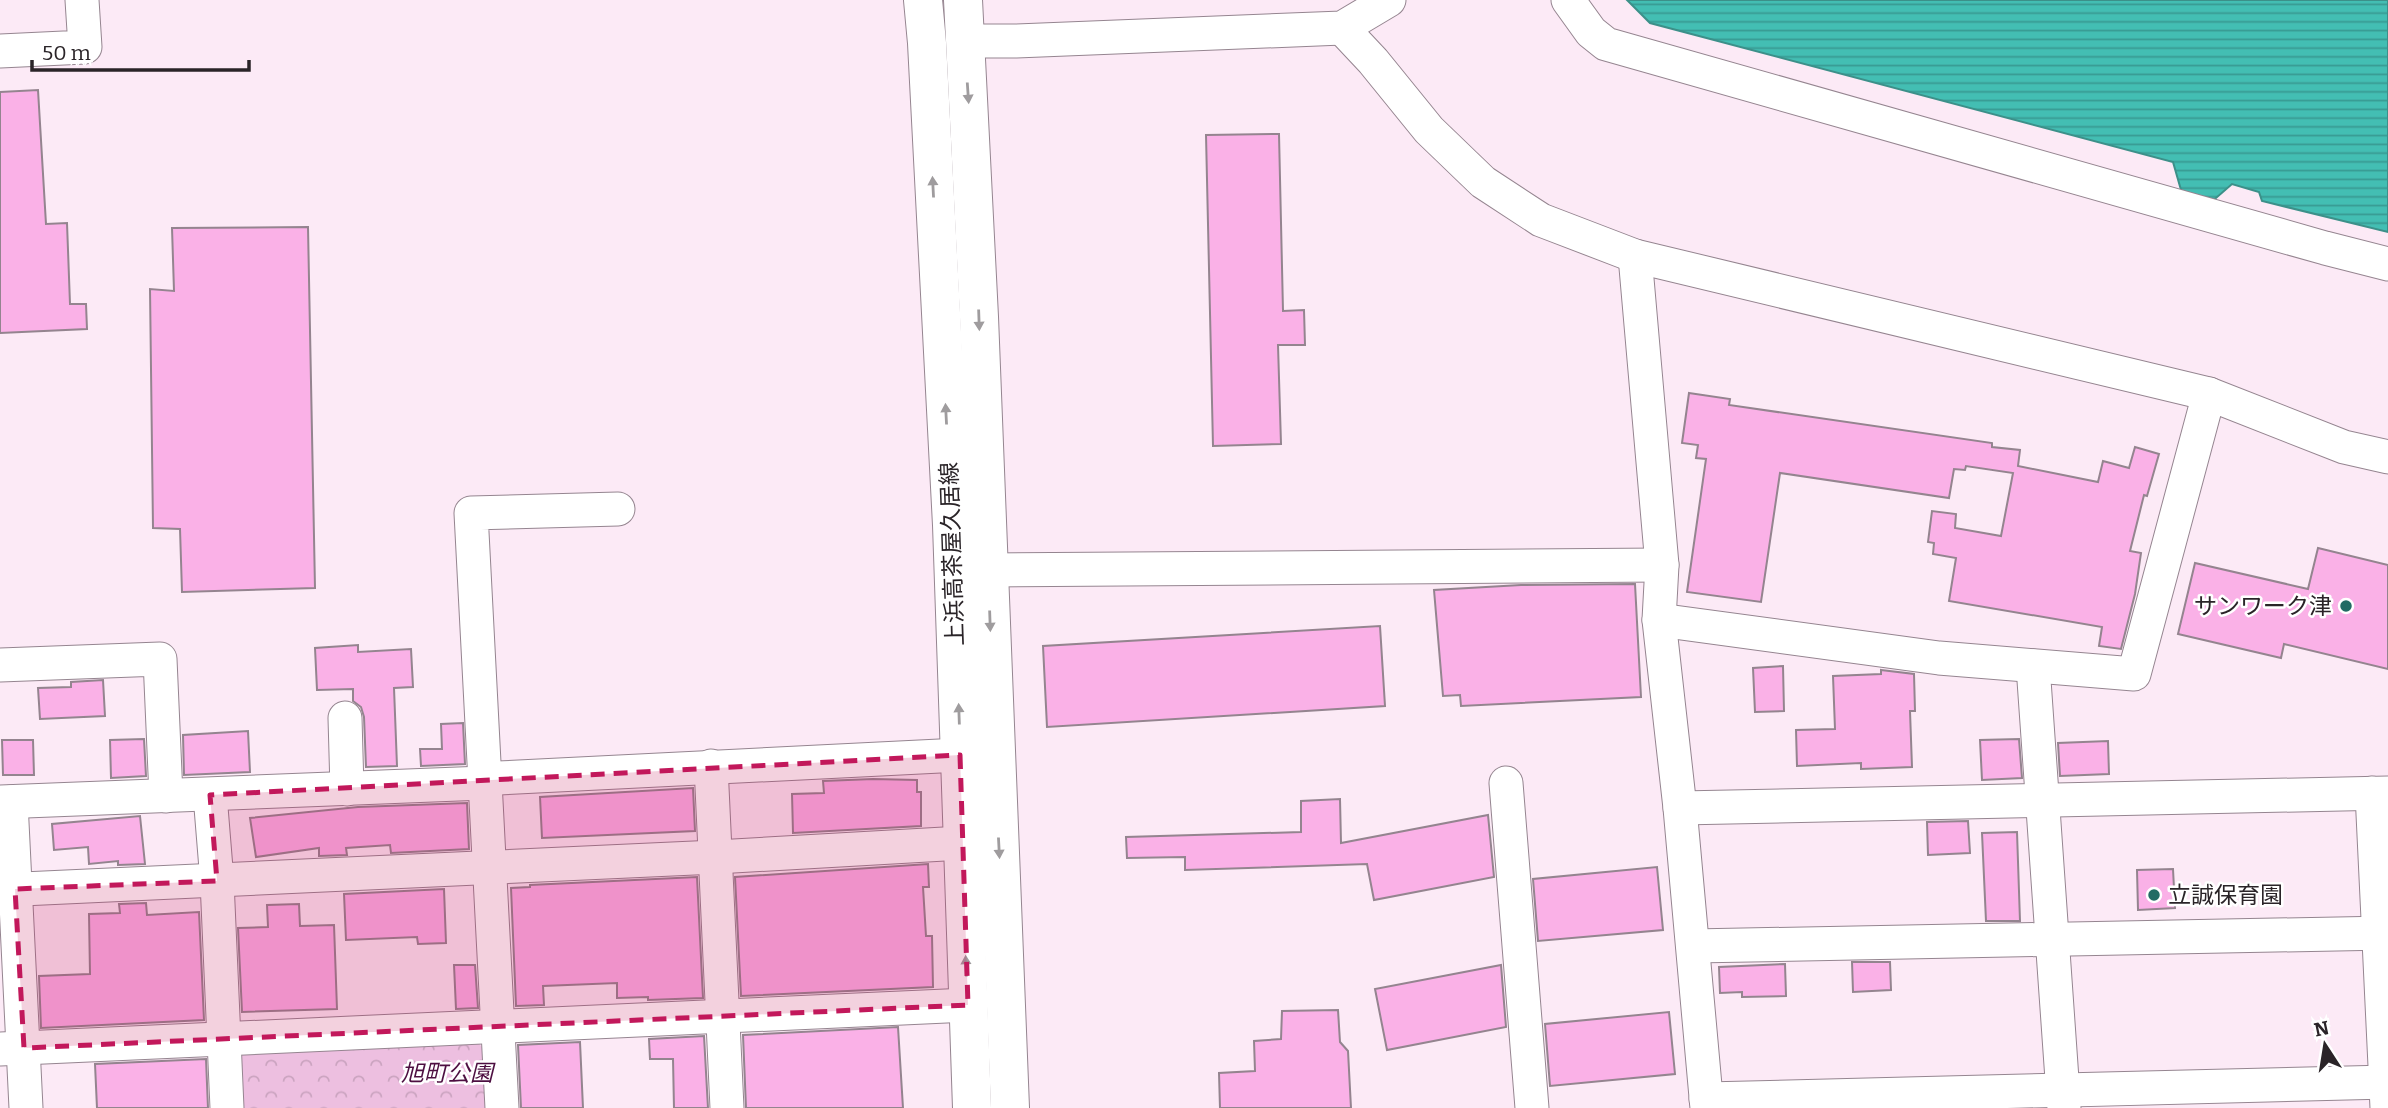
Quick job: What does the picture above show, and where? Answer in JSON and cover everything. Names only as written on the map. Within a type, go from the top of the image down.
[{"type":"main road","name":"上浜高茶屋久居線","points":[[923,0],[951,506],[972,1108]]},
{"type":"main road","name":"上浜高茶屋久居線","points":[[963,0],[1010,1108]]},
{"type":"main road","points":[[927,43],[966,41]]},
{"type":"street","points":[[0,51],[85,47],[82,0]]},
{"type":"street","points":[[966,41],[1342,28],[1389,0]]},
{"type":"street","points":[[1568,0],[1591,32],[1606,44],[2388,264]]},
{"type":"street","points":[[1342,28],[1373,61],[1429,130],[1483,182],[1541,220],[1635,256],[2209,394],[2344,447],[2388,457]]},
{"type":"street","points":[[1635,256],[1662,565],[1659,620],[1680,808],[1706,1103],[2387,1090],[2380,793],[1680,808]]},
{"type":"street","points":[[1659,620],[1939,658],[2134,674],[2209,394]]},
{"type":"street","points":[[502,1108],[471,513],[618,509]]},
{"type":"street","points":[[988,570],[1662,565]]},
{"type":"street","points":[[0,666],[160,659],[166,796]]},
{"type":"street","points":[[2033,666],[2063,1098]]},
{"type":"street","points":[[345,718],[347,789]]},
{"type":"street","points":[[26,1108],[12,1048],[6,802],[347,789],[710,766],[960,755]]},
{"type":"street","points":[[710,766],[727,1108]]},
{"type":"street","points":[[1506,783],[1532,1108]]},
{"type":"street","points":[[210,795],[217,881],[227,1108]]},
{"type":"street","points":[[8,889],[716,858],[962,844]]},
{"type":"street","points":[[1693,946],[2384,933]]},
{"type":"street","points":[[12,1048],[968,1005]]},
{"type":"highlighted area","points":[[960,755],[968,1005],[24,1048],[15,889],[217,881],[210,795]]},
{"type":"green space","name":"旭町公園","points":[[472,1036],[483,1048],[485,1108],[234,1108],[232,1050]]},
{"type":"shaded area","points":[[1627,0],[2388,0],[2388,232],[2262,201],[2259,192],[2232,184],[2208,205],[2183,197],[2173,162],[1650,23]]},
{"type":"building","points":[[38,90],[46,224],[67,223],[70,304],[86,304],[87,329],[0,333],[0,92]]},
{"type":"building","points":[[1279,134],[1283,311],[1304,310],[1305,345],[1278,345],[1281,444],[1213,446],[1206,135]]},
{"type":"building","points":[[308,227],[315,588],[182,592],[180,529],[153,528],[150,289],[174,291],[172,228]]},
{"type":"building","points":[[1689,393],[1730,399],[1729,405],[1992,443],[1992,447],[2020,450],[2018,466],[2098,482],[2103,461],[2129,468],[2135,447],[2159,454],[2147,496],[2144,495],[2130,551],[2141,553],[2135,594],[2121,649],[2099,646],[2102,627],[1949,601],[1956,558],[1933,554],[1934,543],[1928,542],[1932,511],[1956,514],[1955,528],[2001,536],[2013,473],[1966,466],[1965,470],[1954,469],[1949,498],[1780,473],[1761,602],[1687,592],[1706,459],[1696,458],[1698,445],[1682,443]]},
{"type":"building","points":[[2318,548],[2388,565],[2388,669],[2284,644],[2281,658],[2178,634],[2195,563],[2308,589]]},
{"type":"building","points":[[1635,584],[1641,697],[1461,706],[1460,695],[1443,696],[1434,590],[1521,585]]},
{"type":"building","points":[[1380,626],[1385,706],[1047,727],[1043,646]]},
{"type":"building","points":[[358,645],[358,652],[411,649],[413,687],[394,688],[397,766],[366,767],[364,717],[361,707],[353,701],[353,689],[317,690],[315,648]]},
{"type":"building","points":[[1783,666],[1784,711],[1755,712],[1753,668]]},
{"type":"building","points":[[1881,670],[1914,674],[1915,711],[1910,711],[1912,767],[1861,769],[1861,763],[1797,766],[1796,730],[1835,729],[1833,676],[1881,674]]},
{"type":"building","points":[[103,680],[105,716],[40,719],[38,688],[71,687],[71,682]]},
{"type":"building","points":[[463,723],[465,764],[421,766],[420,749],[442,749],[441,724]]},
{"type":"building","points":[[248,731],[250,772],[184,775],[183,735]]},
{"type":"building","points":[[144,739],[146,776],[111,778],[110,740]]},
{"type":"building","points":[[2019,739],[2022,778],[1982,780],[1980,740]]},
{"type":"building","points":[[2,740],[33,740],[34,775],[3,775]]},
{"type":"building","points":[[2108,741],[2109,774],[2060,776],[2058,743]]},
{"type":"building","points":[[917,780],[917,792],[921,792],[921,826],[793,833],[792,794],[824,793],[823,781]]},
{"type":"building","points":[[693,788],[695,831],[542,838],[540,797]]},
{"type":"building","points":[[1340,799],[1341,843],[1488,815],[1494,877],[1374,900],[1367,864],[1185,870],[1185,857],[1127,858],[1126,837],[1301,832],[1301,801]]},
{"type":"building","points":[[467,803],[469,849],[391,853],[390,845],[346,848],[347,855],[319,856],[319,848],[256,857],[250,818],[358,807]]},
{"type":"building","points":[[140,816],[145,864],[118,865],[118,861],[89,864],[88,847],[54,850],[52,824]]},
{"type":"building","points":[[1968,821],[1970,853],[1928,855],[1927,822]]},
{"type":"building","points":[[2017,832],[2020,921],[1986,921],[1982,833]]},
{"type":"building","points":[[928,864],[929,887],[923,887],[926,936],[932,936],[933,987],[741,996],[735,877]]},
{"type":"building","points":[[1657,867],[1663,930],[1538,941],[1533,879]]},
{"type":"building","points":[[2173,869],[2175,908],[2138,910],[2137,870]]},
{"type":"building","points":[[697,877],[703,998],[617,998],[617,983],[543,986],[544,1005],[516,1006],[511,888]]},
{"type":"building","points":[[444,889],[446,943],[418,944],[417,937],[346,940],[344,894]]},
{"type":"building","points":[[146,903],[147,915],[199,912],[204,1020],[41,1028],[39,976],[90,974],[89,914],[120,913],[119,904]]},
{"type":"building","points":[[299,904],[300,926],[334,925],[337,1009],[242,1012],[238,928],[268,927],[267,905]]},
{"type":"building","points":[[1852,962],[1890,962],[1891,990],[1853,992]]},
{"type":"building","points":[[1785,964],[1786,996],[1742,997],[1742,992],[1720,993],[1719,967]]},
{"type":"building","points":[[454,965],[475,965],[478,1008],[456,1009]]},
{"type":"building","points":[[1501,965],[1506,1027],[1387,1050],[1375,989]]},
{"type":"building","points":[[1338,1010],[1340,1042],[1348,1051],[1351,1108],[1220,1108],[1219,1073],[1255,1071],[1254,1041],[1281,1039],[1282,1011]]},
{"type":"building","points":[[1669,1012],[1675,1074],[1550,1086],[1545,1024]]},
{"type":"building","points":[[898,1027],[903,1108],[746,1108],[743,1035]]},
{"type":"building","points":[[704,1036],[708,1108],[674,1108],[673,1059],[650,1059],[649,1039]]},
{"type":"building","points":[[580,1042],[583,1108],[521,1108],[518,1045]]},
{"type":"building","points":[[206,1059],[208,1108],[97,1108],[95,1064]]},
{"type":"place","name":"サンワーク津","points":[[2346,606]]},
{"type":"place","name":"立誠保育園","points":[[2154,895]]}]
